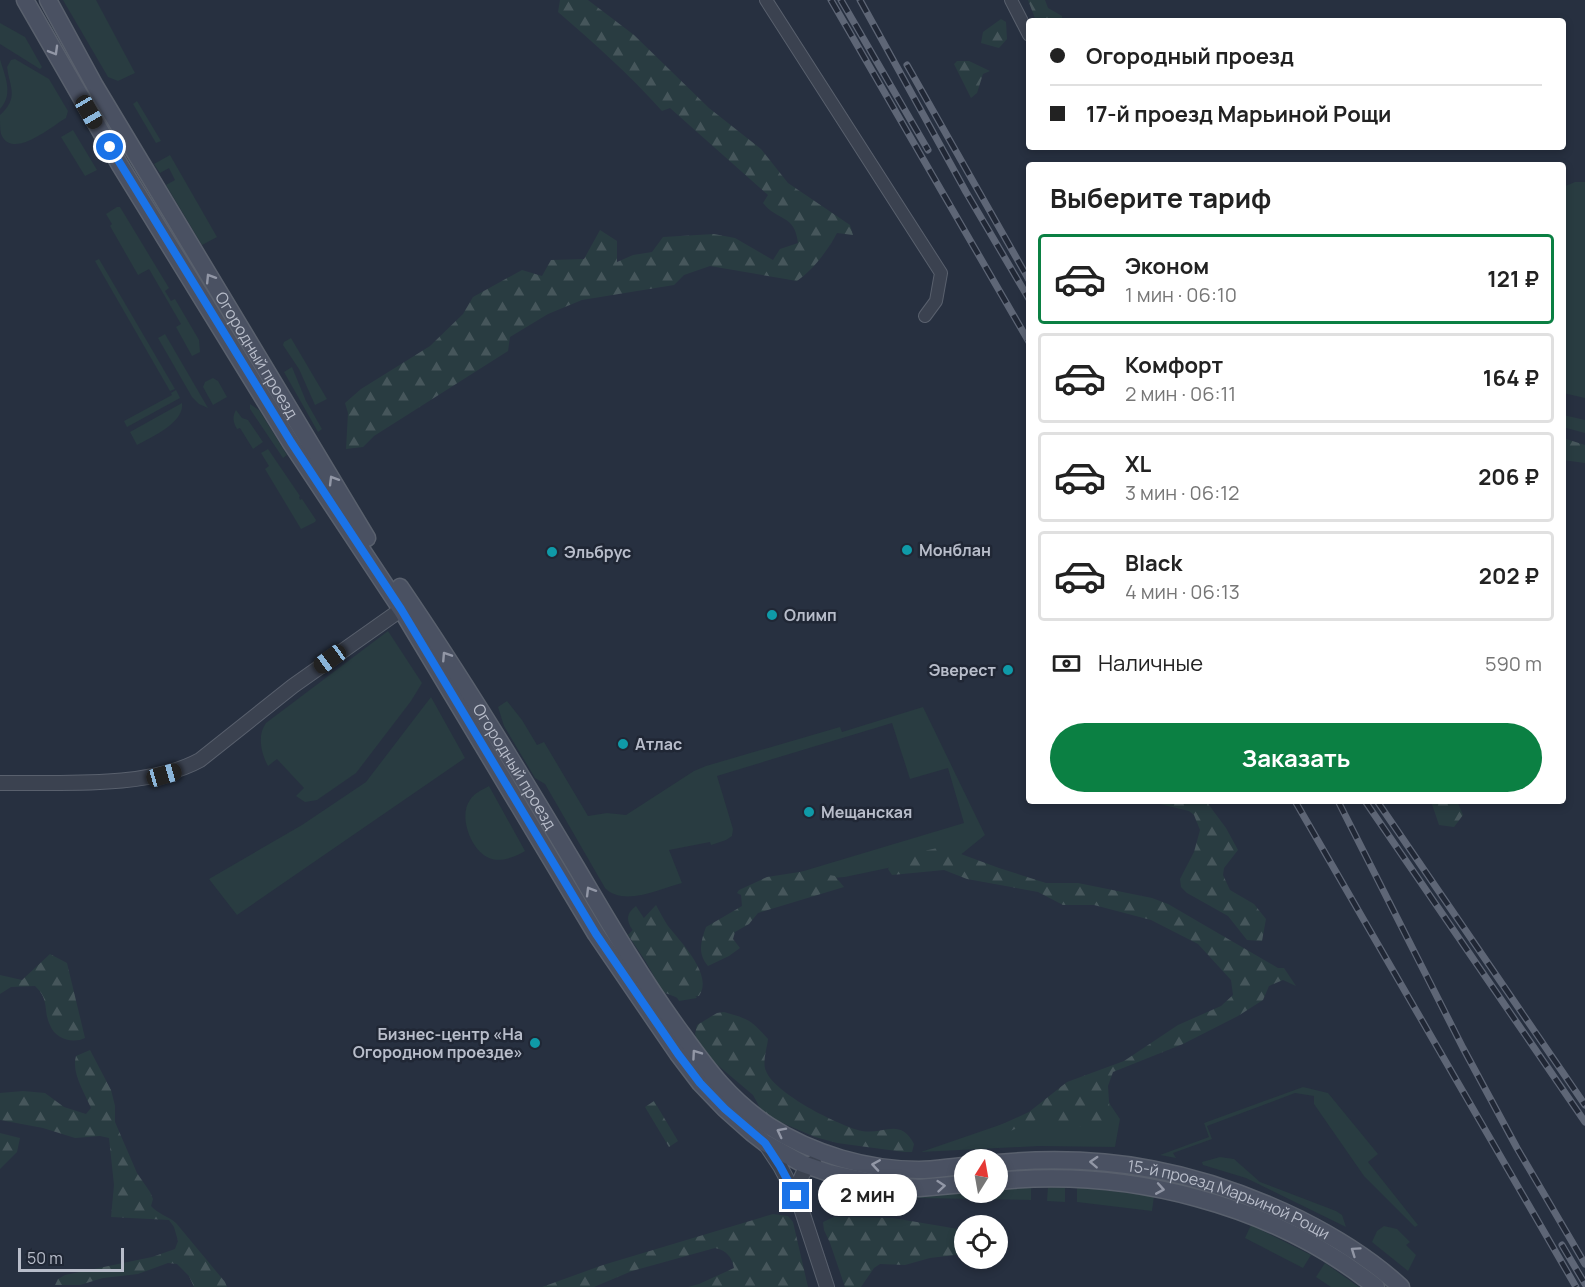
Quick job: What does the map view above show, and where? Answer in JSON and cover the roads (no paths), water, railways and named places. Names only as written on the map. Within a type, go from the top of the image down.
[{"type":"main road","name":"Огородный проезд","points":[[25,0],[120,165],[269,406],[406,606],[486,716],[644,981],[711,1074],[734,1098],[772,1128],[814,1149],[833,1156],[891,1168],[920,1170],[954,1167]]},
{"type":"main road","name":"Огородный проезд","points":[[48,0],[95,86],[374,549],[590,925],[700,1083],[725,1109],[765,1143],[808,1166],[889,1186],[919,1188],[954,1185]]},
{"type":"main road","name":"15-й проезд Марьиной Рощи","points":[[1008,1162],[1039,1160],[1112,1162],[1161,1170],[1240,1192],[1311,1225],[1353,1249],[1401,1287]]},
{"type":"main road","name":"15-й проезд Марьиной Рощи","points":[[1008,1180],[1070,1179],[1137,1185],[1186,1194],[1234,1209],[1267,1223],[1321,1251],[1376,1287]]},
{"type":"street","points":[[766,0],[941,273],[936,301],[925,316]]},
{"type":"street","points":[[1011,0],[1026,29]]},
{"type":"street","points":[[0,783],[140,779],[184,769],[200,760],[293,686],[406,606]]},
{"type":"street","points":[[734,1098],[780,1166],[797,1199],[826,1287]]},
{"type":"street","points":[[797,1199],[801,1176],[808,1166],[820,1159],[833,1156]]},
{"type":"street","points":[[797,1199],[807,1179],[816,1172],[825,1172]]},
{"type":"railway","points":[[831,0],[1026,337]]},
{"type":"railway","points":[[841,0],[928,150]]},
{"type":"railway","points":[[860,0],[966,192],[1026,294]]},
{"type":"railway","points":[[907,65],[1026,275]]},
{"type":"railway","points":[[1297,804],[1576,1287]]},
{"type":"railway","points":[[1340,804],[1463,1048],[1517,1148],[1585,1264]]},
{"type":"railway","points":[[1367,804],[1585,1122]]},
{"type":"railway","points":[[1379,804],[1585,1105]]},
{"type":"railway","points":[[1562,1245],[1585,1284]]},
{"type":"place","name":"Монблан","points":[[907,550]]},
{"type":"place","name":"Эльбрус","points":[[552,552]]},
{"type":"place","name":"Олимп","points":[[772,615]]},
{"type":"place","name":"Эверест","points":[[1008,670]]},
{"type":"place","name":"Атлас","points":[[623,744]]},
{"type":"place","name":"Мещанская","points":[[809,812]]},
{"type":"place","name":"Бизнес-центр «На Огородном проезде»","points":[[535,1043]]}]
